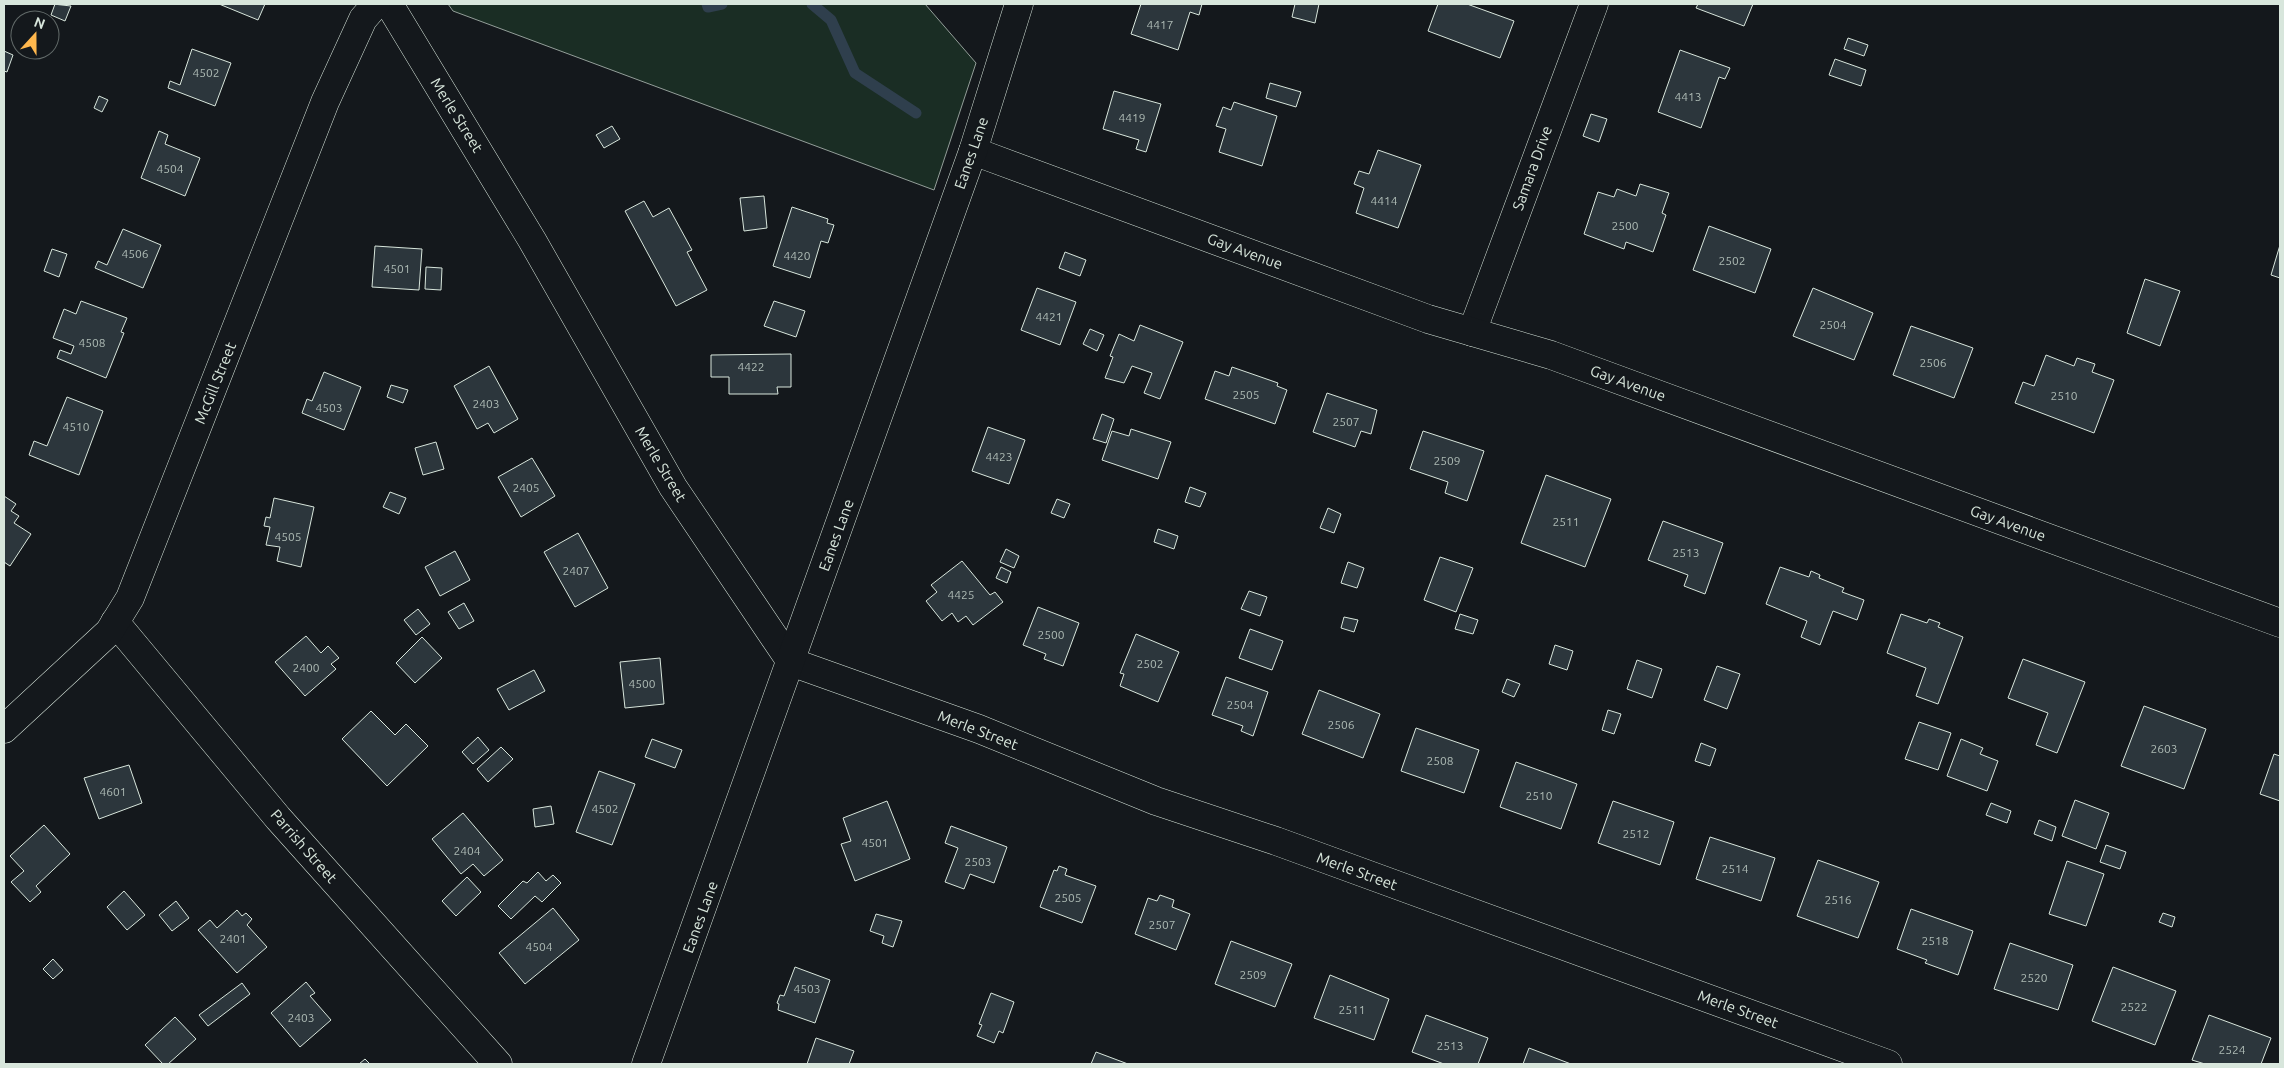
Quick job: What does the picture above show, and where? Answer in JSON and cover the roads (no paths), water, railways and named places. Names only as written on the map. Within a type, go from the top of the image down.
[{"type":"street","name":"McGill Street","points":[[4,729],[109,632],[130,598],[325,102],[363,19],[376,4]]},
{"type":"street","name":"Merle Street","points":[[389,4],[532,240],[673,486],[791,662],[979,729],[1156,801],[1276,841],[1888,1064]]},
{"type":"street","name":"Eanes Lane","points":[[646,1064],[973,150],[1019,4]]},
{"type":"street","name":"Samara Drive","points":[[1472,332],[1594,4]]},
{"type":"street","name":"Gay Avenue","points":[[973,150],[1428,319],[1551,355],[2280,623]]},
{"type":"street","name":"Parrish Street","points":[[115,622],[278,818],[498,1064]]},
{"type":"waterway","points":[[707,4],[708,7],[722,4]]},
{"type":"waterway","points":[[812,4],[831,20],[855,73],[916,113]]}]
